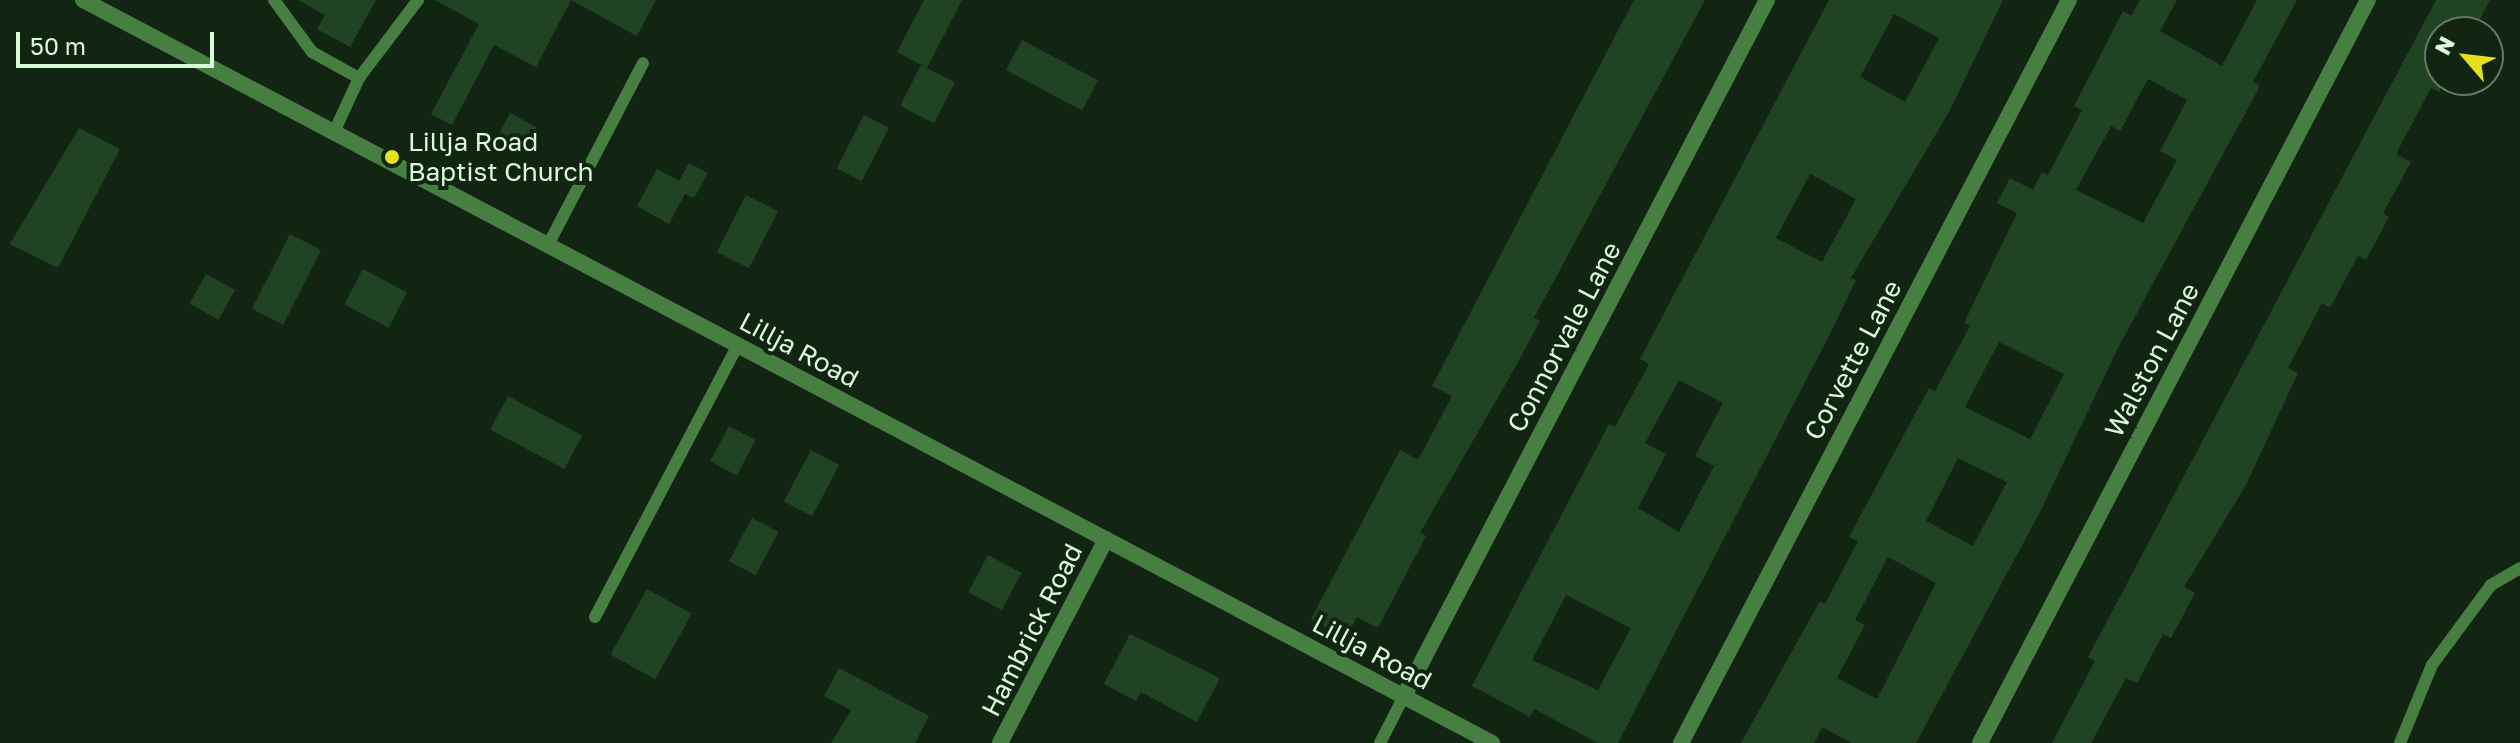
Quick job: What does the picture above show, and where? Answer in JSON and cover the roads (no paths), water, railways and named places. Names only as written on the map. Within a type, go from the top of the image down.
[{"type":"street","name":"Lillja Road","points":[[83,0],[1492,743]]},
{"type":"street","name":"Connorvale Lane","points":[[1404,696],[1767,0]]},
{"type":"street","name":"Corvette Lane","points":[[1681,743],[2069,0]]},
{"type":"street","name":"Walston Lane","points":[[1980,743],[2368,0]]},
{"type":"street","name":"Hambrick Road","points":[[1000,743],[1106,539]]},
{"type":"lane","points":[[274,0],[312,52],[359,78]]},
{"type":"lane","points":[[334,132],[359,78],[418,0]]},
{"type":"lane","points":[[548,245],[643,63]]},
{"type":"lane","points":[[595,617],[738,345]]},
{"type":"lane","points":[[2400,743],[2432,665],[2491,585],[2520,568]]},
{"type":"lane","points":[[1380,743],[1404,696]]},
{"type":"place","name":"Lillja Road Baptist Church","points":[[392,157]]}]
